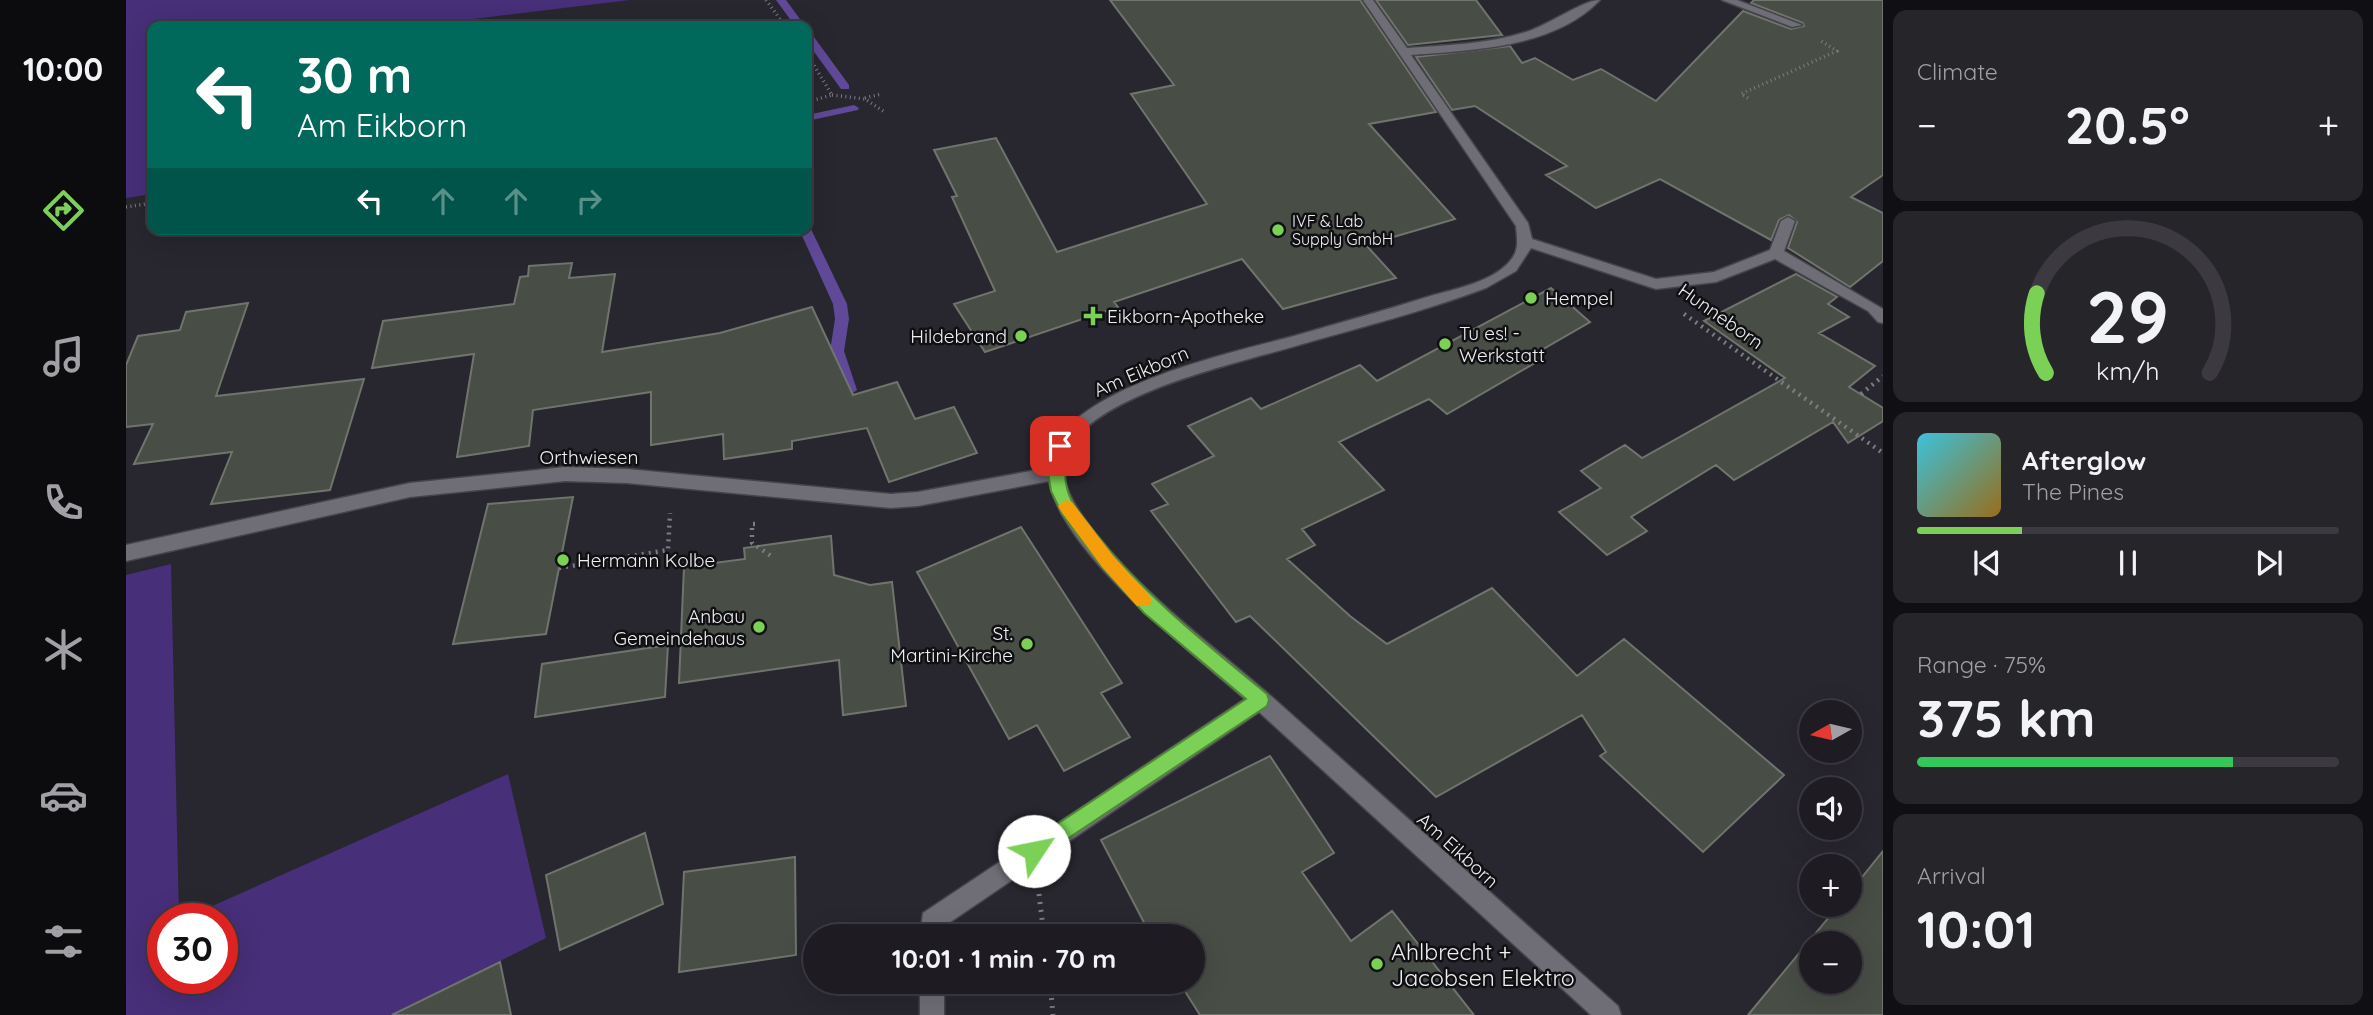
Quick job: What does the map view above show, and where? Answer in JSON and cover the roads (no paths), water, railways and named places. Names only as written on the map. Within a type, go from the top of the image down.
[{"type":"street","points":[[1368,0],[1523,226],[1527,242]]},
{"type":"street","points":[[1404,52],[1473,47],[1544,30],[1574,16],[1595,0]]},
{"type":"street","points":[[1727,0],[1796,25]]},
{"type":"street","points":[[1788,221],[1776,253],[1873,307],[1883,318]]},
{"type":"street","name":"Hunneborn","points":[[1527,242],[1656,284],[1716,277],[1776,253]]},
{"type":"street","name":"Am Eikborn","points":[[1527,242],[1511,270],[1487,283],[1193,371],[1122,398],[1084,420],[1070,435],[1058,452],[1056,473],[1068,509],[1108,562],[1150,608],[1260,700],[1609,1015]]},
{"type":"street","name":"Orthwiesen","points":[[126,553],[410,490],[565,474],[891,501],[918,499],[1056,473]]},
{"type":"street","points":[[931,924],[931,920],[1260,700]]},
{"type":"street","points":[[932,994],[932,1015]]},
{"type":"waterway","points":[[781,0],[796,21]]},
{"type":"waterway","points":[[812,42],[845,87]]},
{"type":"waterway","points":[[812,117],[854,108]]},
{"type":"waterway","points":[[808,235],[840,304],[842,319],[837,351],[850,390]]},
{"type":"place","name":"IVF & Lab Supply GmbH","points":[[1278,230]]},
{"type":"place","name":"Hempel","points":[[1531,298]]},
{"type":"place","name":"Eikborn-Apotheke","points":[[1093,316]]},
{"type":"place","name":"Hildebrand","points":[[1021,336]]},
{"type":"place","name":"Tu es! - Werkstatt","points":[[1445,344]]},
{"type":"place","name":"Hermann Kolbe","points":[[563,560]]},
{"type":"place","name":"Anbau Gemeindehaus","points":[[759,627]]},
{"type":"place","name":"St. Martini-Kirche","points":[[1027,644]]},
{"type":"place","name":"Ahlbrecht + Jacobsen Elektro","points":[[1377,964]]}]
